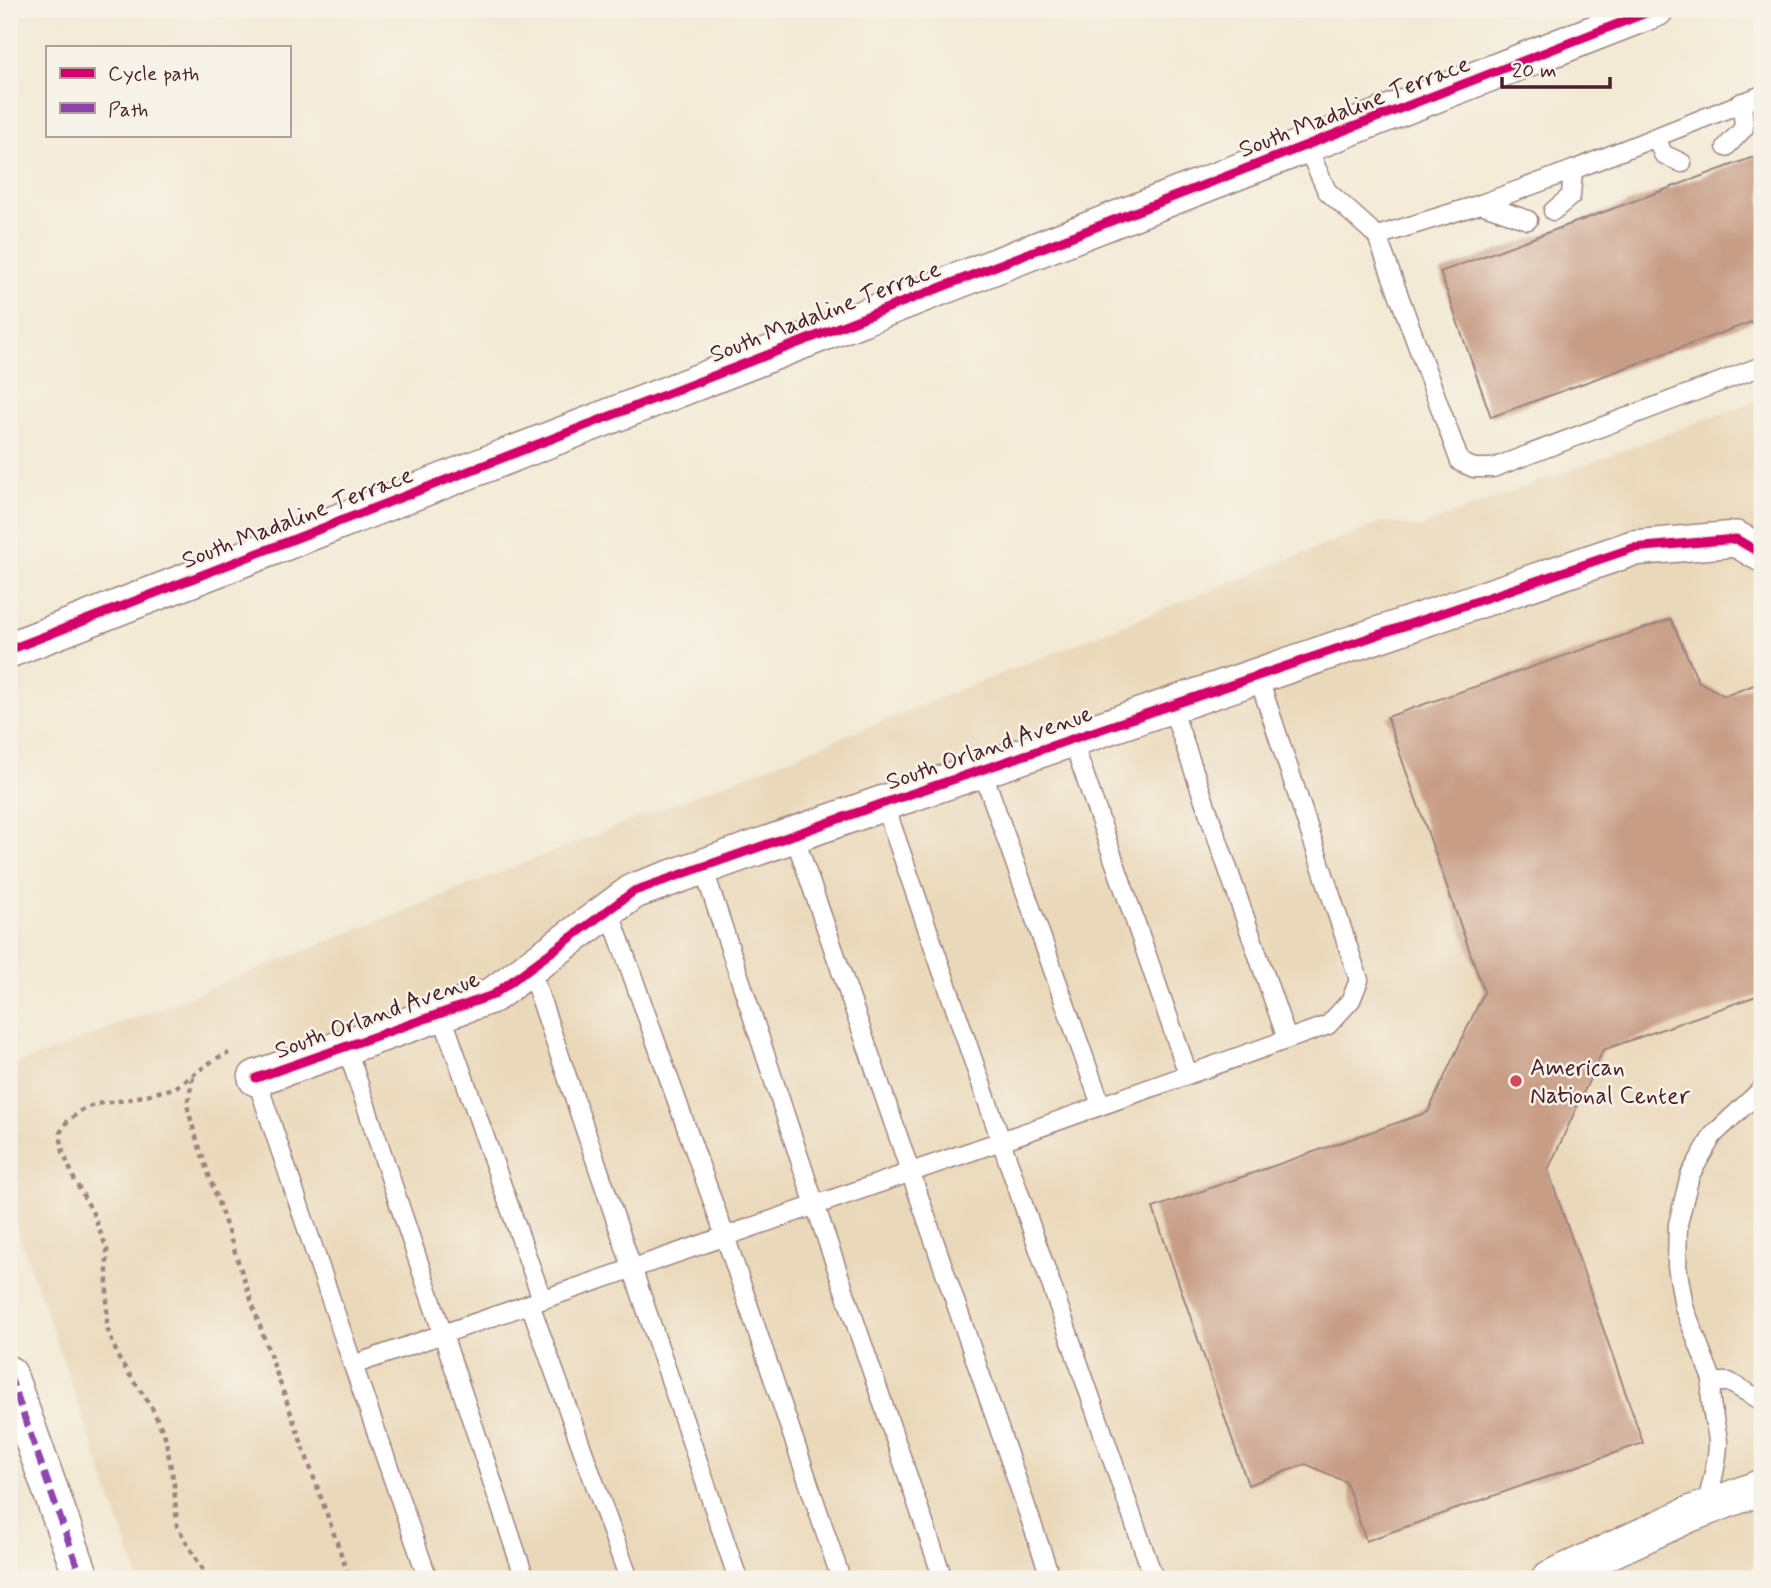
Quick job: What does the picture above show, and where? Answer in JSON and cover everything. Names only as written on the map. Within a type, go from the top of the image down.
[{"type":"street","name":"South Madaline Terrace","points":[[9,650],[1656,9]]},
{"type":"street","name":"South Orland Avenue","points":[[256,1078],[493,995],[634,891],[884,803],[1633,548],[1737,539],[1762,554]]},
{"type":"street","points":[[9,1374],[82,1579]]},
{"type":"street","points":[[1549,1579],[1690,1514],[1762,1487]]},
{"type":"lane","points":[[1377,236],[1481,204],[1762,94]]},
{"type":"lane","points":[[1726,147],[1744,128],[1742,102]]},
{"type":"lane","points":[[1656,137],[1663,154],[1682,163]]},
{"type":"lane","points":[[1306,145],[1327,191],[1377,236],[1460,462],[1474,468],[1493,468],[1762,366]]},
{"type":"lane","points":[[1553,211],[1571,196],[1573,170]]},
{"type":"lane","points":[[1481,204],[1528,219]]},
{"type":"lane","points":[[353,1365],[1328,1025],[1351,1000],[1359,980],[1258,676]]},
{"type":"lane","points":[[1171,705],[1287,1040]]},
{"type":"lane","points":[[1072,739],[1188,1074]]},
{"type":"lane","points":[[982,770],[1101,1105]]},
{"type":"lane","points":[[884,803],[1154,1579]]},
{"type":"lane","points":[[794,835],[1051,1579]]},
{"type":"lane","points":[[703,867],[943,1579]]},
{"type":"lane","points":[[609,910],[725,1237],[841,1579]]},
{"type":"lane","points":[[530,968],[738,1579]]},
{"type":"lane","points":[[441,1013],[629,1579]]},
{"type":"lane","points":[[346,1046],[525,1579]]},
{"type":"lane","points":[[256,1078],[428,1579]]},
{"type":"lane","points":[[1706,1508],[1718,1443],[1710,1391],[1713,1382],[1685,1307],[1677,1266],[1678,1224],[1690,1175],[1713,1135],[1762,1088]]},
{"type":"lane","points":[[1713,1382],[1729,1382],[1762,1401]]},
{"type":"path","points":[[208,1579],[177,1526],[174,1483],[165,1436],[152,1408],[119,1359],[107,1328],[107,1249],[63,1152],[61,1133],[66,1123],[80,1111],[96,1104],[175,1088],[193,1076],[187,1105],[194,1131],[350,1579]]},
{"type":"shaded area","points":[[1762,398],[1762,1564],[1733,1576],[1734,1579],[139,1579],[9,1206],[9,1068],[1385,521],[1417,528]]},
{"type":"building","points":[[1762,154],[1762,318],[1491,417],[1440,272]]},
{"type":"building","name":"American National Center","points":[[1671,619],[1698,681],[1725,696],[1762,682],[1762,994],[1603,1050],[1548,1170],[1643,1443],[1366,1541],[1346,1482],[1306,1464],[1248,1485],[1153,1208],[1428,1112],[1484,992],[1387,717]]},
{"type":"marked path","points":[[9,1374],[82,1579]]},
{"type":"cycle path","points":[[9,650],[1656,9]]},
{"type":"cycle path","points":[[256,1078],[493,995],[634,891],[884,803],[1633,548],[1736,539],[1762,554]]},
{"type":"place","name":"American National Center","points":[[1516,1081]]}]
